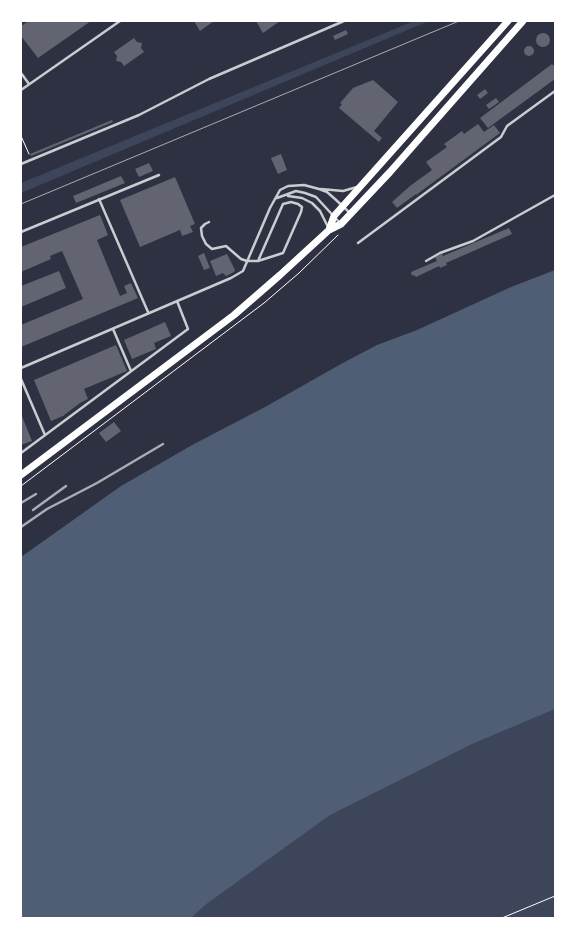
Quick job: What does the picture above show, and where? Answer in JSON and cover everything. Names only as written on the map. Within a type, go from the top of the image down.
[{"type":"main road","points":[[329,230],[334,216],[508,21]]},
{"type":"main road","points":[[21,475],[179,357],[240,309],[329,230],[341,224],[390,172],[523,21]]},
{"type":"lane","points":[[21,90],[120,21]]},
{"type":"lane","points":[[21,164],[139,115],[209,79],[344,21]]},
{"type":"lane","points":[[21,73],[29,85]]},
{"type":"lane","points":[[358,243],[501,137],[507,126],[555,91]]},
{"type":"lane","points":[[21,232],[159,175]]},
{"type":"lane","points":[[21,368],[231,278],[243,271],[275,199],[280,190],[288,186],[304,185],[327,192],[351,214]]},
{"type":"lane","points":[[319,189],[343,191],[361,186]]},
{"type":"lane","points":[[275,199],[296,191],[305,193],[316,198],[341,224]]},
{"type":"lane","points":[[286,195],[302,198],[312,203],[320,211],[329,230]]},
{"type":"lane","points":[[426,261],[440,253],[473,240],[555,195]]},
{"type":"lane","points":[[99,199],[148,313]]},
{"type":"lane","points":[[209,222],[201,228],[206,244],[212,249],[226,246],[240,259],[258,261],[284,253],[302,207],[291,202],[283,204],[258,261]]},
{"type":"lane","points":[[21,453],[188,329],[177,301]]},
{"type":"lane","points":[[113,329],[131,372]]},
{"type":"lane","points":[[21,379],[46,435]]},
{"type":"path","points":[[21,136],[31,159]]},
{"type":"path","points":[[21,486],[264,303],[299,273],[338,234]]},
{"type":"path","points":[[502,918],[555,896]]},
{"type":"shaded area","points":[[414,21],[429,21],[21,193],[21,183]]},
{"type":"shaded area","points":[[555,270],[555,709],[472,744],[330,815],[205,905],[191,918],[21,918],[21,557],[121,486],[341,364],[377,345],[417,330],[511,287]]},
{"type":"shaded area","points":[[555,536],[555,918],[21,918]]},
{"type":"building","points":[[29,21],[91,21],[38,58],[21,36],[21,26]]},
{"type":"building","points":[[194,21],[214,21],[200,31]]},
{"type":"building","points":[[256,21],[280,21],[263,33]]},
{"type":"building","points":[[346,30],[348,34],[335,40],[333,36]]},
{"type":"building","points":[[543,33],[548,35],[550,40],[548,45],[543,47],[538,45],[536,40],[538,35]]},
{"type":"building","points":[[134,38],[137,42],[142,43],[141,48],[144,52],[124,66],[121,62],[116,61],[117,56],[114,52]]},
{"type":"building","points":[[529,46],[534,51],[529,56],[524,51]]},
{"type":"building","points":[[552,64],[555,67],[555,79],[488,128],[480,118]]},
{"type":"building","points":[[373,80],[398,102],[374,131],[382,138],[379,142],[339,108],[342,104],[340,103],[353,88]]},
{"type":"building","points":[[485,89],[488,93],[480,99],[477,95]]},
{"type":"building","points":[[496,98],[499,102],[489,109],[486,105]]},
{"type":"building","points":[[112,120],[113,122],[31,156],[30,154]]},
{"type":"building","points":[[478,124],[484,132],[494,125],[500,133],[397,208],[392,202],[432,170],[426,162],[447,147],[444,144],[462,131],[464,134]]},
{"type":"building","points":[[281,154],[287,170],[278,174],[271,158]]},
{"type":"building","points":[[149,163],[153,171],[139,177],[135,169]]},
{"type":"building","points":[[121,176],[125,183],[76,203],[73,196]]},
{"type":"building","points":[[175,177],[195,224],[190,226],[193,232],[182,236],[180,230],[140,247],[120,200]]},
{"type":"building","points":[[100,215],[108,235],[97,240],[120,296],[127,293],[124,286],[131,283],[138,298],[21,347],[21,325],[83,299],[62,251],[50,256],[51,259],[21,272],[21,247]]},
{"type":"building","points":[[509,228],[512,234],[446,263],[447,265],[440,268],[439,266],[416,277],[412,276],[411,272],[437,261],[435,257],[442,254],[443,256]]},
{"type":"building","points":[[204,253],[210,268],[204,270],[198,256]]},
{"type":"building","points":[[227,254],[235,270],[234,272],[226,276],[223,273],[216,276],[210,261]]},
{"type":"building","points":[[59,271],[66,288],[21,307],[21,286]]},
{"type":"building","points":[[165,322],[171,336],[154,343],[156,349],[132,359],[124,340]]},
{"type":"building","points":[[116,345],[127,371],[84,389],[88,399],[63,416],[51,421],[34,380]]},
{"type":"building","points":[[21,414],[32,441],[21,445]]},
{"type":"building","points":[[114,422],[121,431],[106,442],[99,433]]},
{"type":"tram line","points":[[21,204],[459,21]]},
{"type":"railway","points":[[21,527],[47,509],[97,483],[163,444]]},
{"type":"railway","points":[[33,510],[66,486]]},
{"type":"railway","points":[[21,503],[36,494]]}]
